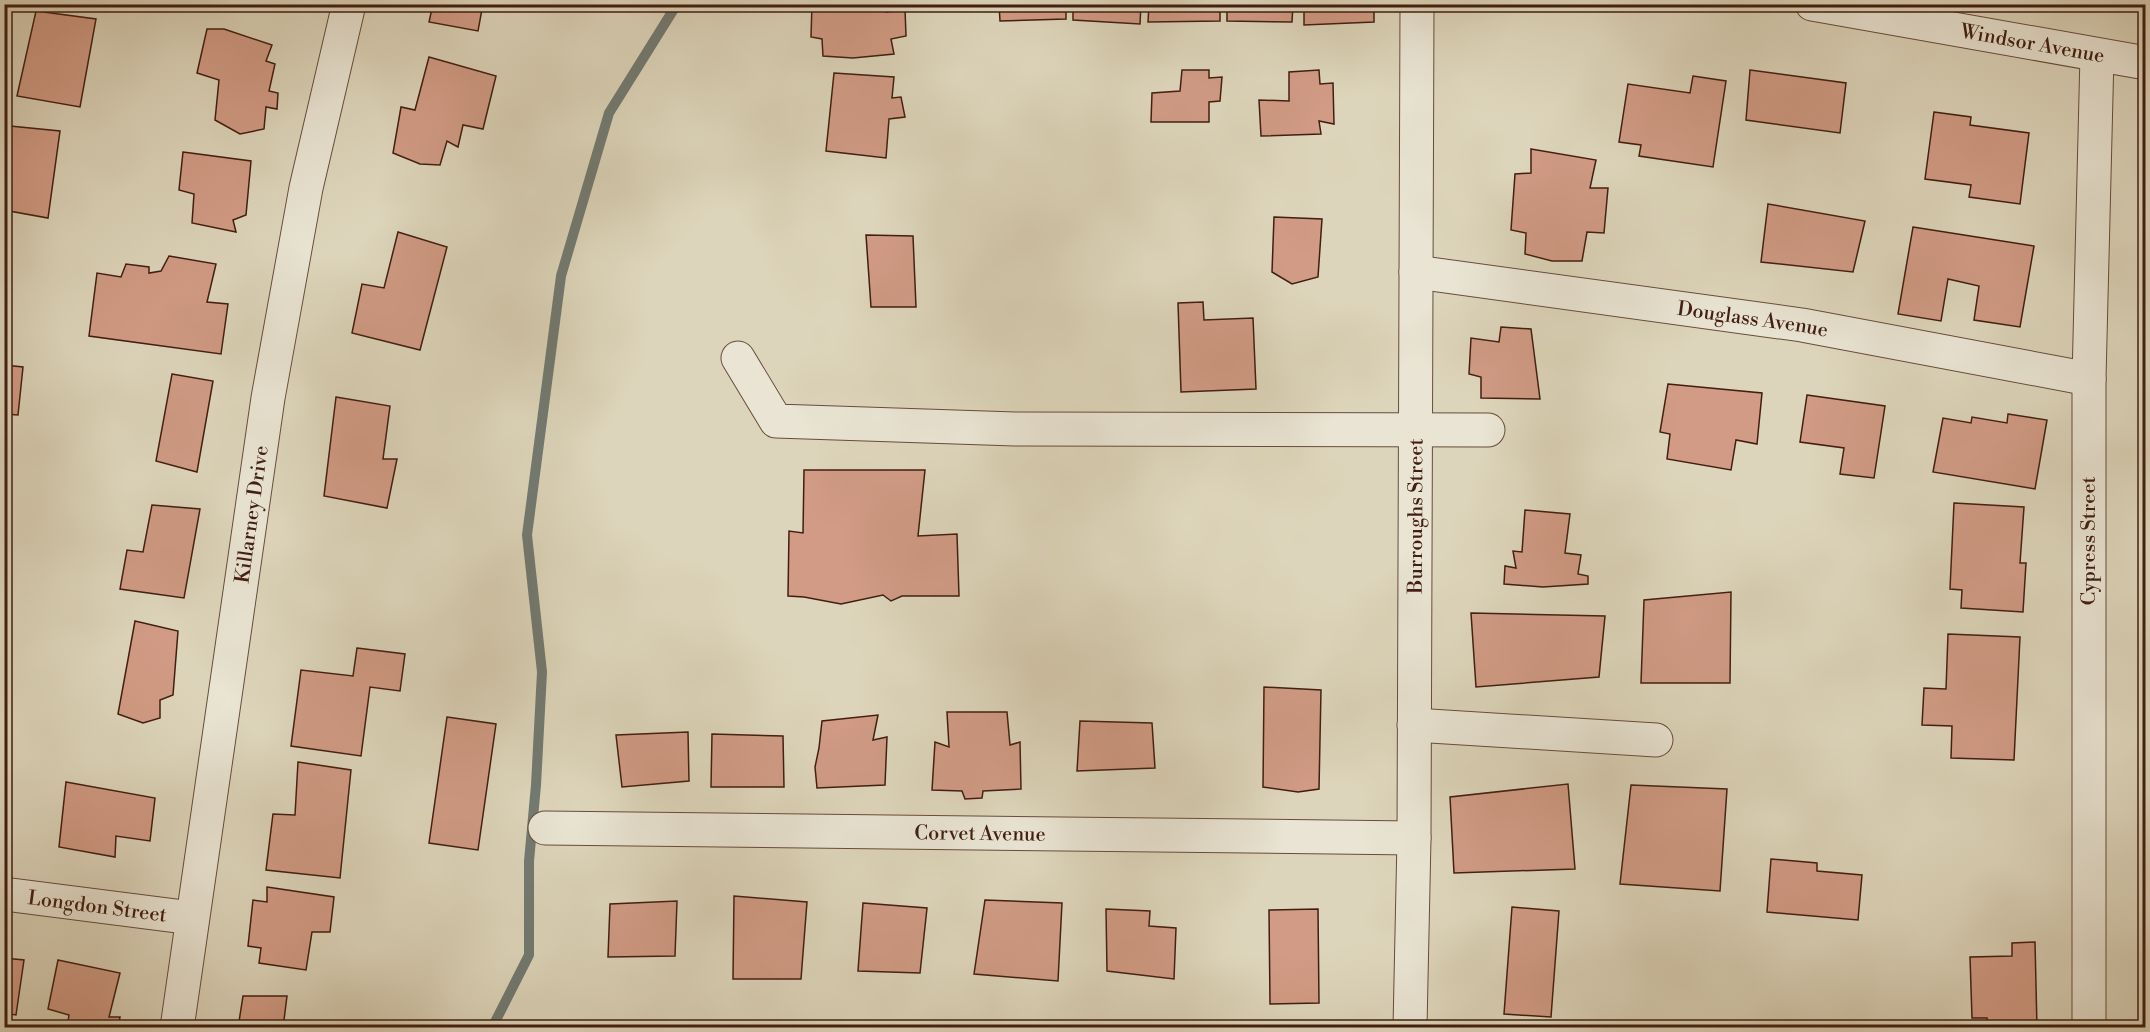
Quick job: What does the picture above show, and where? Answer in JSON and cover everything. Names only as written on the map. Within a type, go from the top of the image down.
[{"type":"street","name":"Killarney Drive","points":[[177,1028],[270,386],[306,188],[350,4]]},
{"type":"street","name":"Burroughs Street","points":[[1410,1028],[1414,838],[1416,4]]},
{"type":"street","name":"Windsor Avenue","points":[[1812,4],[2145,63]]},
{"type":"street","name":"Cypress Street","points":[[2089,1028],[2088,379],[2097,55]]},
{"type":"street","name":"Douglass Avenue","points":[[1416,272],[1802,325],[2088,379]]},
{"type":"street","points":[[738,358],[776,421],[1015,429],[1488,430]]},
{"type":"street","points":[[1414,725],[1656,740]]},
{"type":"street","name":"Corvet Avenue","points":[[545,828],[1414,838]]},
{"type":"street","name":"Longdon Street","points":[[4,894],[192,918]]},
{"type":"building","points":[[433,4],[483,4],[478,31],[429,22]]},
{"type":"building","points":[[812,4],[886,4],[886,12],[905,9],[906,36],[891,39],[894,54],[853,58],[823,56],[822,39],[811,37]]},
{"type":"building","points":[[999,4],[1066,4],[1066,19],[1000,21]]},
{"type":"building","points":[[1073,4],[1141,4],[1140,24],[1073,20]]},
{"type":"building","points":[[1149,4],[1220,4],[1220,21],[1148,22]]},
{"type":"building","points":[[1227,4],[1293,4],[1292,22],[1227,21]]},
{"type":"building","points":[[1304,4],[1374,4],[1374,22],[1304,25]]},
{"type":"building","points":[[36,11],[96,19],[80,107],[17,96]]},
{"type":"building","points":[[207,29],[224,29],[272,45],[266,61],[275,64],[269,91],[278,93],[277,109],[266,107],[264,129],[240,134],[215,120],[219,80],[197,73]]},
{"type":"building","points":[[429,57],[496,76],[483,129],[463,125],[458,147],[447,141],[440,165],[420,164],[393,153],[401,107],[415,110]]},
{"type":"building","points":[[1182,70],[1209,70],[1209,78],[1222,77],[1220,101],[1209,102],[1209,122],[1151,122],[1152,93],[1180,91]]},
{"type":"building","points":[[1319,70],[1320,84],[1333,83],[1334,124],[1319,121],[1321,134],[1261,136],[1259,100],[1289,101],[1289,72]]},
{"type":"building","points":[[1750,70],[1846,83],[1840,133],[1746,120]]},
{"type":"building","points":[[834,73],[894,77],[892,98],[901,97],[905,117],[889,119],[886,158],[826,151]]},
{"type":"building","points":[[1693,76],[1726,81],[1713,167],[1639,156],[1641,145],[1619,142],[1628,84],[1690,93]]},
{"type":"building","points":[[1934,112],[1971,117],[1970,125],[2029,133],[2020,204],[1969,197],[1971,185],[1925,179]]},
{"type":"building","points":[[10,126],[60,131],[48,218],[4,210],[4,180]]},
{"type":"building","points":[[1531,149],[1596,160],[1590,188],[1608,188],[1604,233],[1587,232],[1582,261],[1552,261],[1525,254],[1526,233],[1511,230],[1515,174],[1531,173]]},
{"type":"building","points":[[183,152],[251,161],[246,215],[233,220],[236,232],[192,223],[194,194],[179,190]]},
{"type":"building","points":[[1768,204],[1865,221],[1853,272],[1761,262]]},
{"type":"building","points":[[1274,217],[1322,219],[1318,277],[1292,284],[1272,272]]},
{"type":"building","points":[[1913,227],[2034,246],[2020,327],[1974,320],[1979,286],[1948,279],[1941,321],[1898,314]]},
{"type":"building","points":[[398,232],[447,247],[420,350],[352,333],[362,284],[384,288]]},
{"type":"building","points":[[866,235],[913,236],[916,307],[871,307]]},
{"type":"building","points":[[169,256],[216,264],[207,302],[228,304],[221,354],[89,336],[97,273],[121,277],[126,264],[149,267],[149,273],[161,271]]},
{"type":"building","points":[[1203,302],[1204,320],[1253,318],[1256,389],[1181,392],[1178,303]]},
{"type":"building","points":[[1501,327],[1531,329],[1540,399],[1481,398],[1481,377],[1469,374],[1471,338],[1499,342]]},
{"type":"building","points":[[4,365],[23,367],[18,415],[4,414]]},
{"type":"building","points":[[172,374],[213,381],[197,472],[156,461]]},
{"type":"building","points":[[1668,384],[1762,393],[1757,444],[1736,440],[1731,470],[1667,459],[1670,434],[1660,432]]},
{"type":"building","points":[[1807,395],[1885,406],[1874,478],[1840,474],[1844,448],[1800,442]]},
{"type":"building","points":[[336,397],[390,406],[383,459],[397,459],[387,508],[324,496]]},
{"type":"building","points":[[2008,414],[2047,420],[2035,489],[1933,472],[1943,418],[1971,423],[1972,417],[2007,423]]},
{"type":"building","points":[[804,470],[925,470],[918,536],[957,534],[959,596],[902,596],[891,601],[883,595],[841,604],[788,596],[789,531],[803,533]]},
{"type":"building","points":[[1954,503],[2024,507],[2020,563],[2026,563],[2023,612],[1961,608],[1962,590],[1950,589]]},
{"type":"building","points":[[152,505],[200,509],[184,598],[120,589],[127,550],[143,552]]},
{"type":"building","points":[[1525,510],[1570,514],[1565,553],[1581,555],[1578,574],[1588,576],[1588,584],[1543,587],[1504,584],[1505,566],[1516,568],[1513,551],[1522,552]]},
{"type":"building","points":[[1731,592],[1730,683],[1641,683],[1644,600]]},
{"type":"building","points":[[1471,613],[1605,616],[1599,677],[1476,687]]},
{"type":"building","points":[[135,621],[178,631],[173,695],[160,700],[160,718],[143,723],[118,714]]},
{"type":"building","points":[[1948,634],[2020,637],[2014,760],[1951,758],[1952,726],[1922,725],[1924,688],[1946,689]]},
{"type":"building","points":[[357,648],[405,654],[400,691],[370,687],[361,756],[291,746],[301,670],[353,676]]},
{"type":"building","points":[[1264,687],[1321,690],[1319,789],[1298,792],[1263,787]]},
{"type":"building","points":[[947,712],[1007,712],[1010,745],[1020,742],[1021,789],[983,791],[982,798],[965,799],[962,791],[932,790],[935,742],[949,747]]},
{"type":"building","points":[[878,715],[873,740],[887,737],[885,785],[817,788],[815,767],[822,721]]},
{"type":"building","points":[[447,717],[496,724],[478,850],[429,843]]},
{"type":"building","points":[[1080,721],[1152,723],[1155,768],[1077,771]]},
{"type":"building","points":[[688,732],[689,781],[622,787],[616,735]]},
{"type":"building","points":[[712,734],[783,736],[784,787],[711,787]]},
{"type":"building","points":[[298,762],[351,770],[340,878],[266,870],[273,814],[295,815]]},
{"type":"building","points":[[66,782],[155,798],[150,841],[116,836],[115,857],[59,847]]},
{"type":"building","points":[[1568,784],[1575,869],[1454,873],[1450,797]]},
{"type":"building","points":[[1631,785],[1727,789],[1720,891],[1620,884]]},
{"type":"building","points":[[1771,859],[1817,863],[1817,871],[1862,875],[1858,920],[1767,912]]},
{"type":"building","points":[[267,887],[334,897],[330,932],[312,932],[306,970],[259,963],[261,948],[248,946],[253,900],[267,902]]},
{"type":"building","points":[[734,896],[807,902],[801,979],[733,979]]},
{"type":"building","points":[[985,900],[1062,903],[1058,981],[974,974]]},
{"type":"building","points":[[677,901],[675,956],[608,957],[610,904]]},
{"type":"building","points":[[863,903],[927,908],[920,973],[858,971]]},
{"type":"building","points":[[1512,907],[1559,911],[1551,1017],[1504,1014]]},
{"type":"building","points":[[1106,909],[1150,911],[1149,926],[1176,928],[1174,979],[1107,971]]},
{"type":"building","points":[[1318,909],[1319,1003],[1270,1004],[1269,910]]},
{"type":"building","points":[[2035,942],[2037,1028],[1987,1028],[1987,1018],[1972,1018],[1970,957],[2012,956],[2012,943]]},
{"type":"building","points":[[4,958],[24,960],[16,1015],[4,1013]]},
{"type":"building","points":[[58,960],[120,973],[109,1017],[120,1017],[118,1028],[67,1028],[69,1015],[48,1009]]},
{"type":"building","points":[[243,996],[287,996],[283,1028],[238,1028]]},
{"type":"waterway","points":[[492,1028],[529,955],[529,861],[542,672],[527,535],[561,276],[609,113],[677,4]]}]
